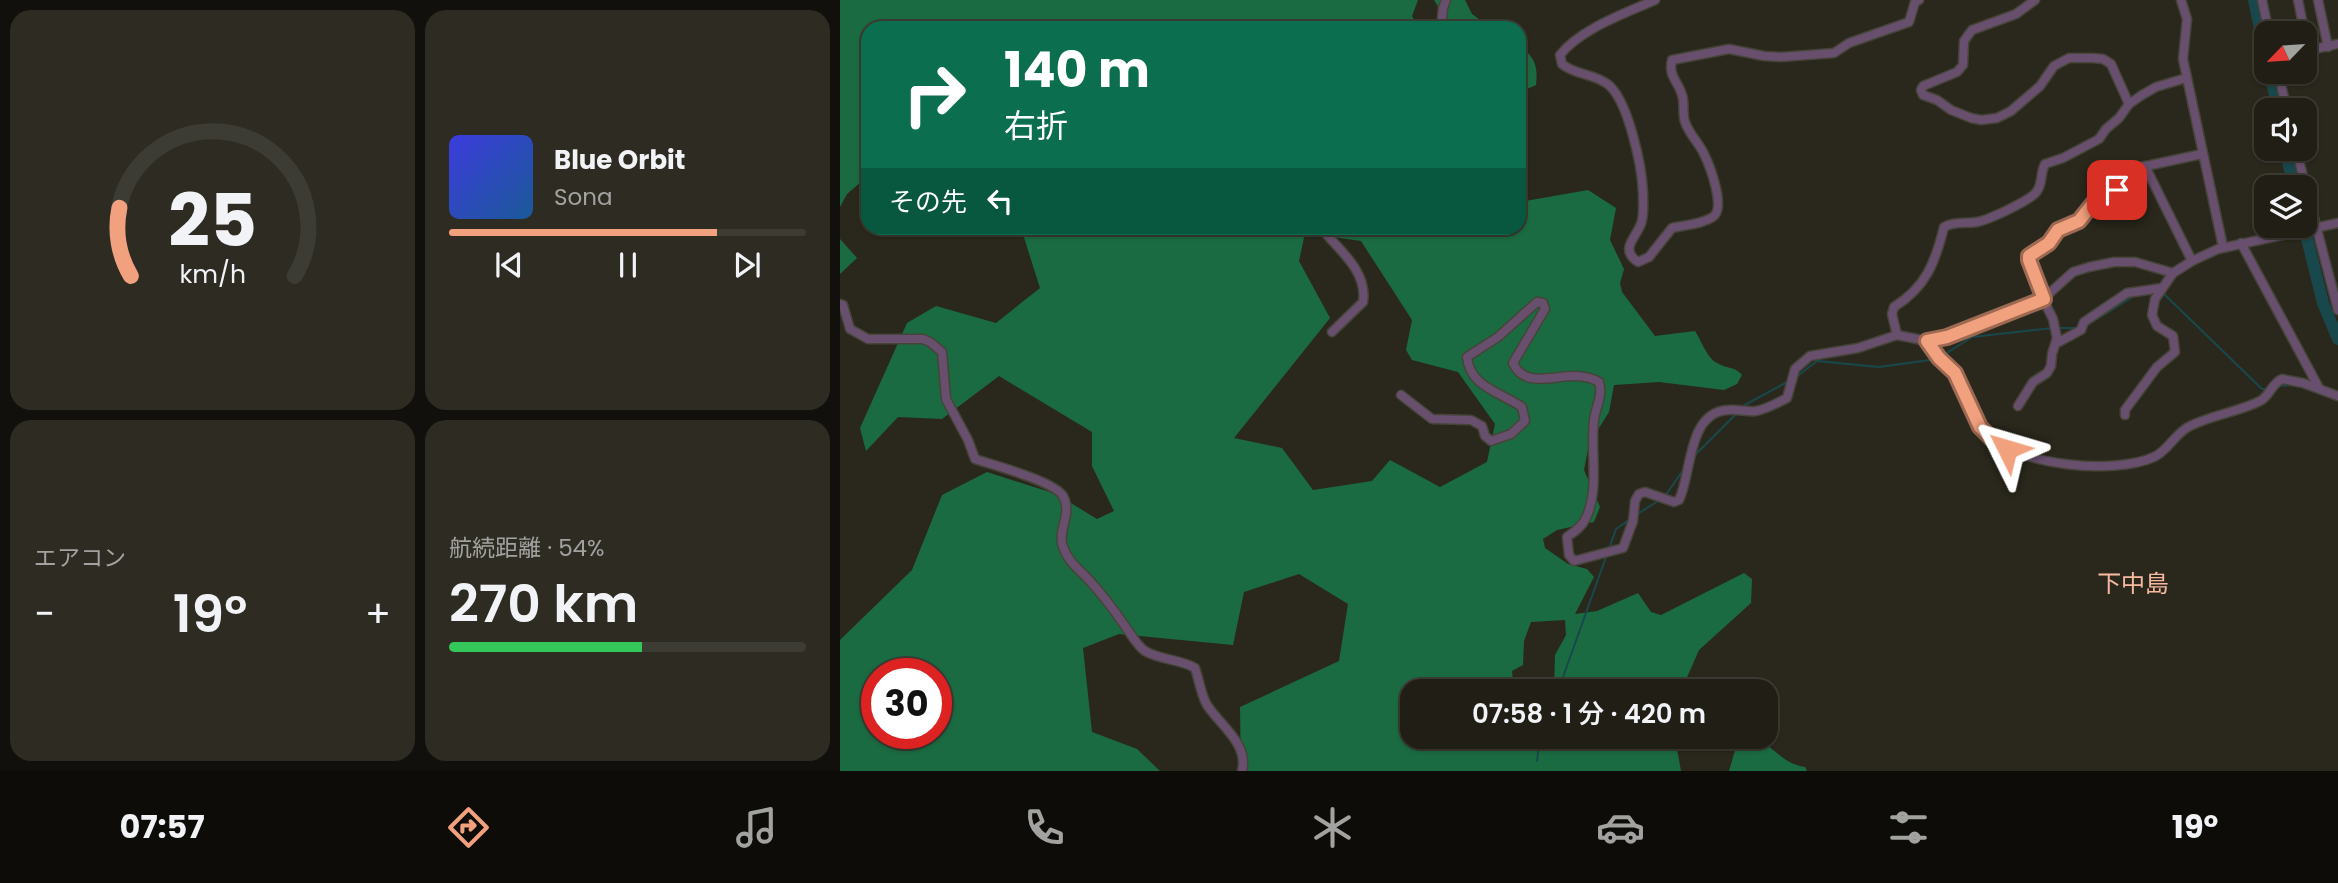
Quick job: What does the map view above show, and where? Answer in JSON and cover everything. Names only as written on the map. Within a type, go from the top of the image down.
[{"type":"street","points":[[1442,21],[1446,0]]},
{"type":"street","points":[[1655,0],[1582,35],[1560,55],[1562,64],[1571,71],[1602,80],[1611,86],[1631,128],[1642,179],[1642,222],[1630,242],[1629,249],[1638,262],[1649,257],[1672,228],[1714,216],[1717,211],[1715,184],[1704,155],[1684,121],[1682,95],[1671,76],[1672,60],[1729,49],[1781,57],[1834,53],[1849,43],[1909,22],[1919,0]]},
{"type":"street","points":[[2035,0],[2016,15],[1972,30],[1965,41],[1963,65],[1957,72],[1923,86],[1923,96],[1937,100],[1951,110],[1971,118],[1997,118],[2011,111],[2040,86],[2054,66],[2069,58],[2093,58],[2103,59],[2111,64],[2129,104]]},
{"type":"street","points":[[2181,0],[2187,19],[2182,59],[2223,247]]},
{"type":"street","points":[[2262,0],[2266,21]]},
{"type":"street","points":[[2298,0],[2302,21]]},
{"type":"street","points":[[2318,0],[2328,47]]},
{"type":"street","points":[[2317,49],[2338,44]]},
{"type":"street","points":[[1897,335],[1892,314],[1894,307],[1907,299],[1932,270],[1944,227],[1951,223],[1985,220],[2033,195],[2039,188],[2045,164],[2063,158],[2099,139],[2129,104],[2156,87],[2186,78]]},
{"type":"street","points":[[2018,406],[2033,382],[2051,369],[2052,354],[2057,343],[2054,322],[2029,256],[2049,243],[2058,230],[2079,221],[2095,201],[2117,190],[2133,171],[2202,154]]},
{"type":"street","points":[[2145,166],[2192,261]]},
{"type":"street","points":[[2317,228],[2338,223]]},
{"type":"street","points":[[2317,232],[2338,310]]},
{"type":"street","points":[[1327,235],[1353,264],[1363,285],[1364,295],[1363,302],[1332,332]]},
{"type":"street","points":[[2126,415],[2129,402],[2139,393],[2157,367],[2175,352],[2173,336],[2158,327],[2153,319],[2153,306],[2162,288],[2174,273],[2192,261],[2223,247],[2266,238]]},
{"type":"street","points":[[2241,243],[2319,388]]},
{"type":"street","points":[[1401,395],[1432,419],[1476,422],[1482,426],[1485,436],[1491,441],[1511,434],[1525,421],[1522,407],[1477,382],[1471,375],[1466,357],[1499,337],[1537,302],[1543,303],[1545,309],[1542,318],[1513,363],[1516,371],[1522,377],[1535,380],[1589,376],[1599,382],[1602,391],[1595,418],[1592,489],[1587,516],[1582,525],[1567,537],[1569,555],[1574,561],[1623,548],[1639,494],[1645,492],[1674,502],[1679,500],[1695,440],[1700,428],[1710,416],[1726,410],[1755,411],[1787,398],[1795,369],[1810,356],[1858,348],[1897,335],[1927,341],[1947,337],[2044,299],[2073,272],[2104,264],[2134,262],[2174,273]]},
{"type":"street","points":[[2057,343],[2081,330],[2084,322],[2127,293],[2162,288]]},
{"type":"street","points":[[840,304],[843,305],[850,329],[868,339],[923,340],[942,352],[946,399],[975,459],[1020,473],[1062,494],[1067,513],[1062,545],[1071,565],[1105,598],[1143,650],[1188,663],[1195,668],[1206,703],[1236,742],[1244,759],[1242,771]]},
{"type":"street","points":[[1927,341],[1939,358],[1955,373],[1975,420],[1993,440],[2014,452],[2078,466],[2104,467],[2136,463],[2153,457],[2186,428],[2262,400],[2275,383],[2282,379],[2319,388],[2338,396]]},
{"type":"green space","points":[[840,0],[1418,0],[1412,16],[1414,21],[861,21],[861,182],[847,194],[840,207]]},
{"type":"green space","points":[[1434,0],[1465,0],[1472,14],[1482,21],[1447,21]]},
{"type":"green space","points":[[1526,52],[1536,67],[1536,85],[1527,89]]},
{"type":"green space","points":[[1588,190],[1616,208],[1610,240],[1624,269],[1620,283],[1622,292],[1655,336],[1695,331],[1713,361],[1742,375],[1737,384],[1724,390],[1659,382],[1614,385],[1609,412],[1589,444],[1584,470],[1600,507],[1594,522],[1557,530],[1543,539],[1545,548],[1568,564],[1587,569],[1594,577],[1575,614],[1597,611],[1638,593],[1651,612],[1661,615],[1744,573],[1752,579],[1751,603],[1699,650],[1686,679],[1554,679],[1555,655],[1566,635],[1565,620],[1531,622],[1524,641],[1523,665],[1512,671],[1513,679],[1400,679],[1400,749],[1677,749],[1681,771],[1241,771],[1240,707],[1339,661],[1348,604],[1299,574],[1244,592],[1233,645],[1119,634],[1083,648],[1092,732],[1137,749],[1160,771],[840,771],[840,640],[912,570],[942,495],[987,472],[1056,494],[1097,519],[1114,511],[1092,466],[1092,432],[999,376],[942,419],[898,417],[866,451],[860,428],[907,323],[936,306],[996,323],[1040,288],[1023,235],[1305,235],[1299,261],[1330,318],[1234,438],[1282,448],[1313,490],[1372,481],[1390,460],[1440,487],[1487,462],[1495,424],[1458,372],[1412,360],[1406,350],[1412,320],[1361,241],[1319,235],[1526,235],[1526,201]]},
{"type":"green space","points":[[840,239],[857,258],[840,274]]},
{"type":"green space","points":[[1735,749],[1772,749],[1787,760],[1805,767],[1807,771],[1729,771]]},
{"type":"waterway","points":[[2254,0],[2258,21]]},
{"type":"waterway","points":[[2273,84],[2275,98]]},
{"type":"waterway","points":[[2288,161],[2291,175]]},
{"type":"waterway","points":[[2307,238],[2323,303],[2338,339]]},
{"type":"waterway","points":[[2164,294],[2262,389],[2266,389]]},
{"type":"waterway","points":[[2086,326],[2134,296]]},
{"type":"waterway","points":[[1942,356],[1972,337],[2053,328]]},
{"type":"waterway","points":[[2058,328],[2077,328]]},
{"type":"waterway","points":[[1795,378],[1817,361],[1879,367],[1937,359]]},
{"type":"waterway","points":[[1743,406],[1787,382]]},
{"type":"waterway","points":[[2278,386],[2294,385]]},
{"type":"waterway","points":[[2299,386],[2317,392]]},
{"type":"waterway","points":[[1694,456],[1737,413]]},
{"type":"waterway","points":[[1665,496],[1684,469]]},
{"type":"waterway","points":[[1636,515],[1658,501]]},
{"type":"waterway","points":[[1609,549],[1616,529],[1629,520]]},
{"type":"waterway","points":[[1562,679],[1606,557]]},
{"type":"waterway","points":[[1537,761],[1538,749]]},
{"type":"district","name":"下中島","points":[[2133,584]]},
{"type":"route","points":[[2007,449],[1980,427],[1955,373],[1939,358],[1927,341],[1947,337],[2044,299],[2029,256],[2049,243],[2058,230],[2079,221],[2097,199],[2117,190]]}]
